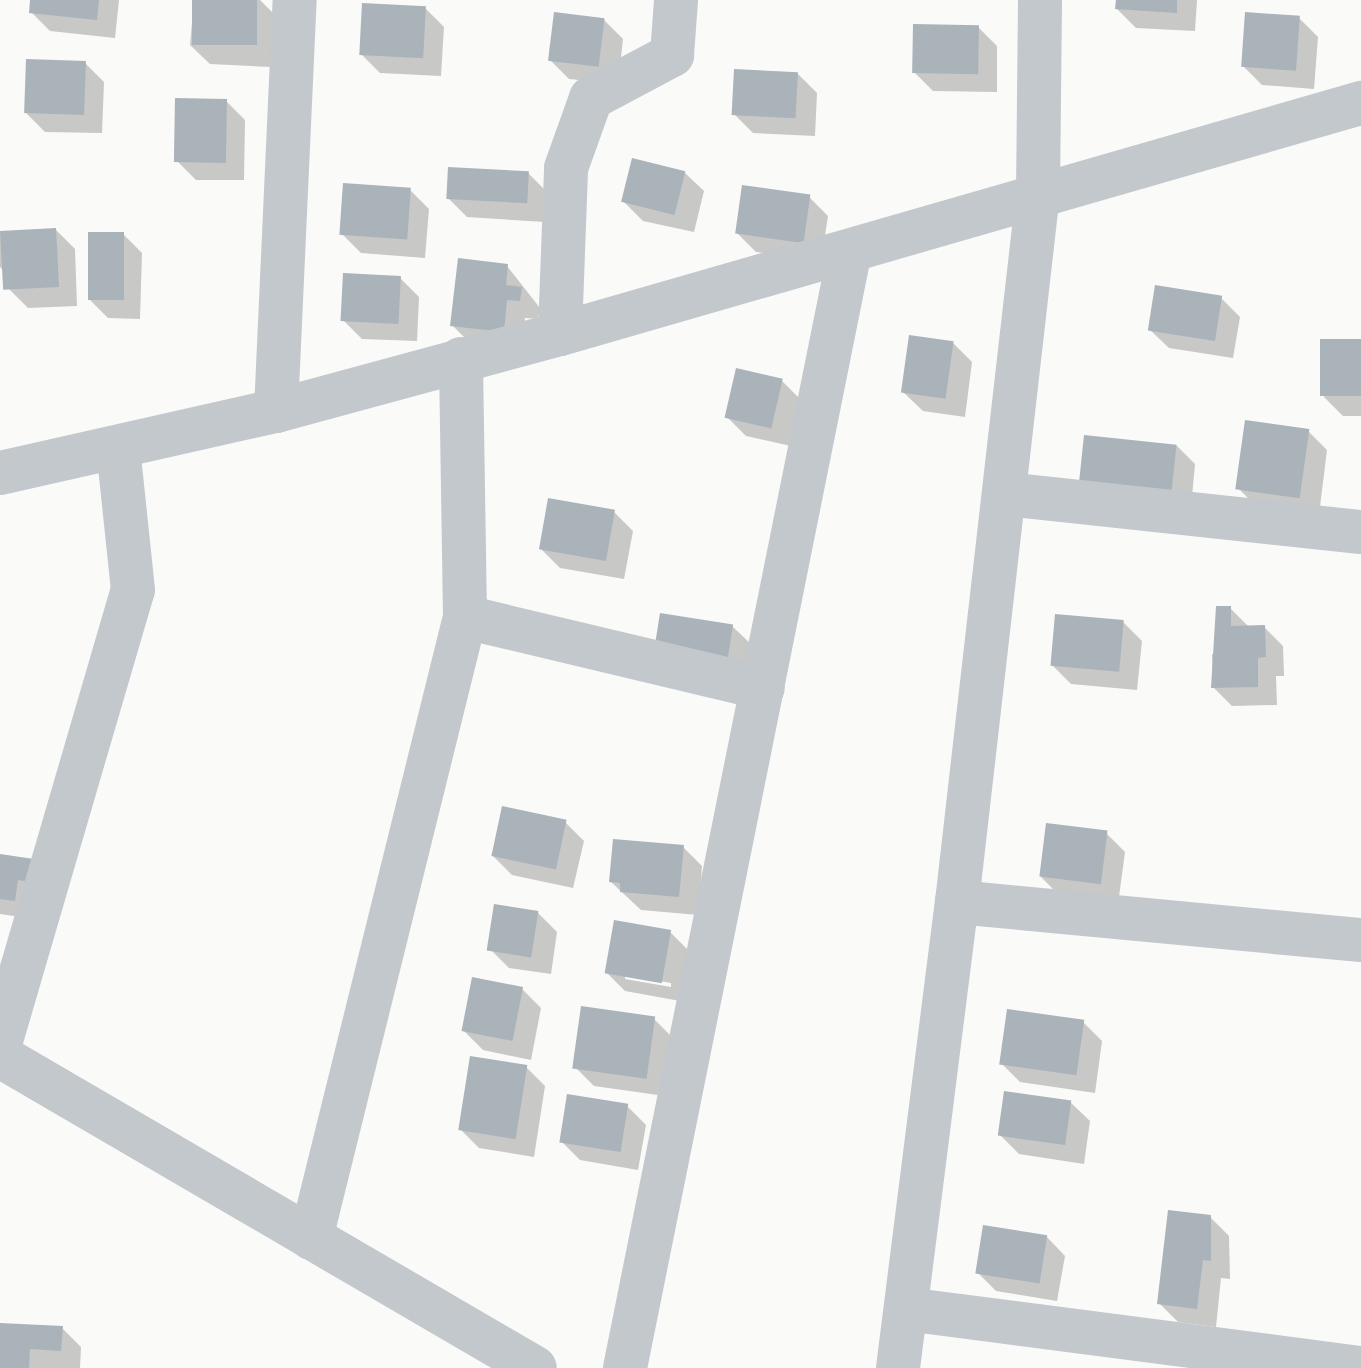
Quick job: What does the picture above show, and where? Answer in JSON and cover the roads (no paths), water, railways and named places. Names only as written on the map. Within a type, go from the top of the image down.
[{"type":"street","points":[[276,411],[295,0]]},
{"type":"street","points":[[560,334],[566,168],[591,98],[672,55],[676,0]]},
{"type":"street","points":[[898,1368],[957,902],[1038,193],[1040,0]]},
{"type":"street","points":[[0,473],[276,411],[560,334],[849,255],[1038,193],[1361,103]]},
{"type":"street","points":[[625,1368],[849,255]]},
{"type":"street","points":[[311,1238],[465,617],[461,359]]},
{"type":"street","points":[[0,1044],[133,590],[118,448]]},
{"type":"street","points":[[1005,494],[1361,532]]},
{"type":"street","points":[[465,617],[763,688]]},
{"type":"street","points":[[957,902],[1361,940]]},
{"type":"street","points":[[0,1056],[535,1368]]},
{"type":"street","points":[[906,1309],[1358,1368]]}]
